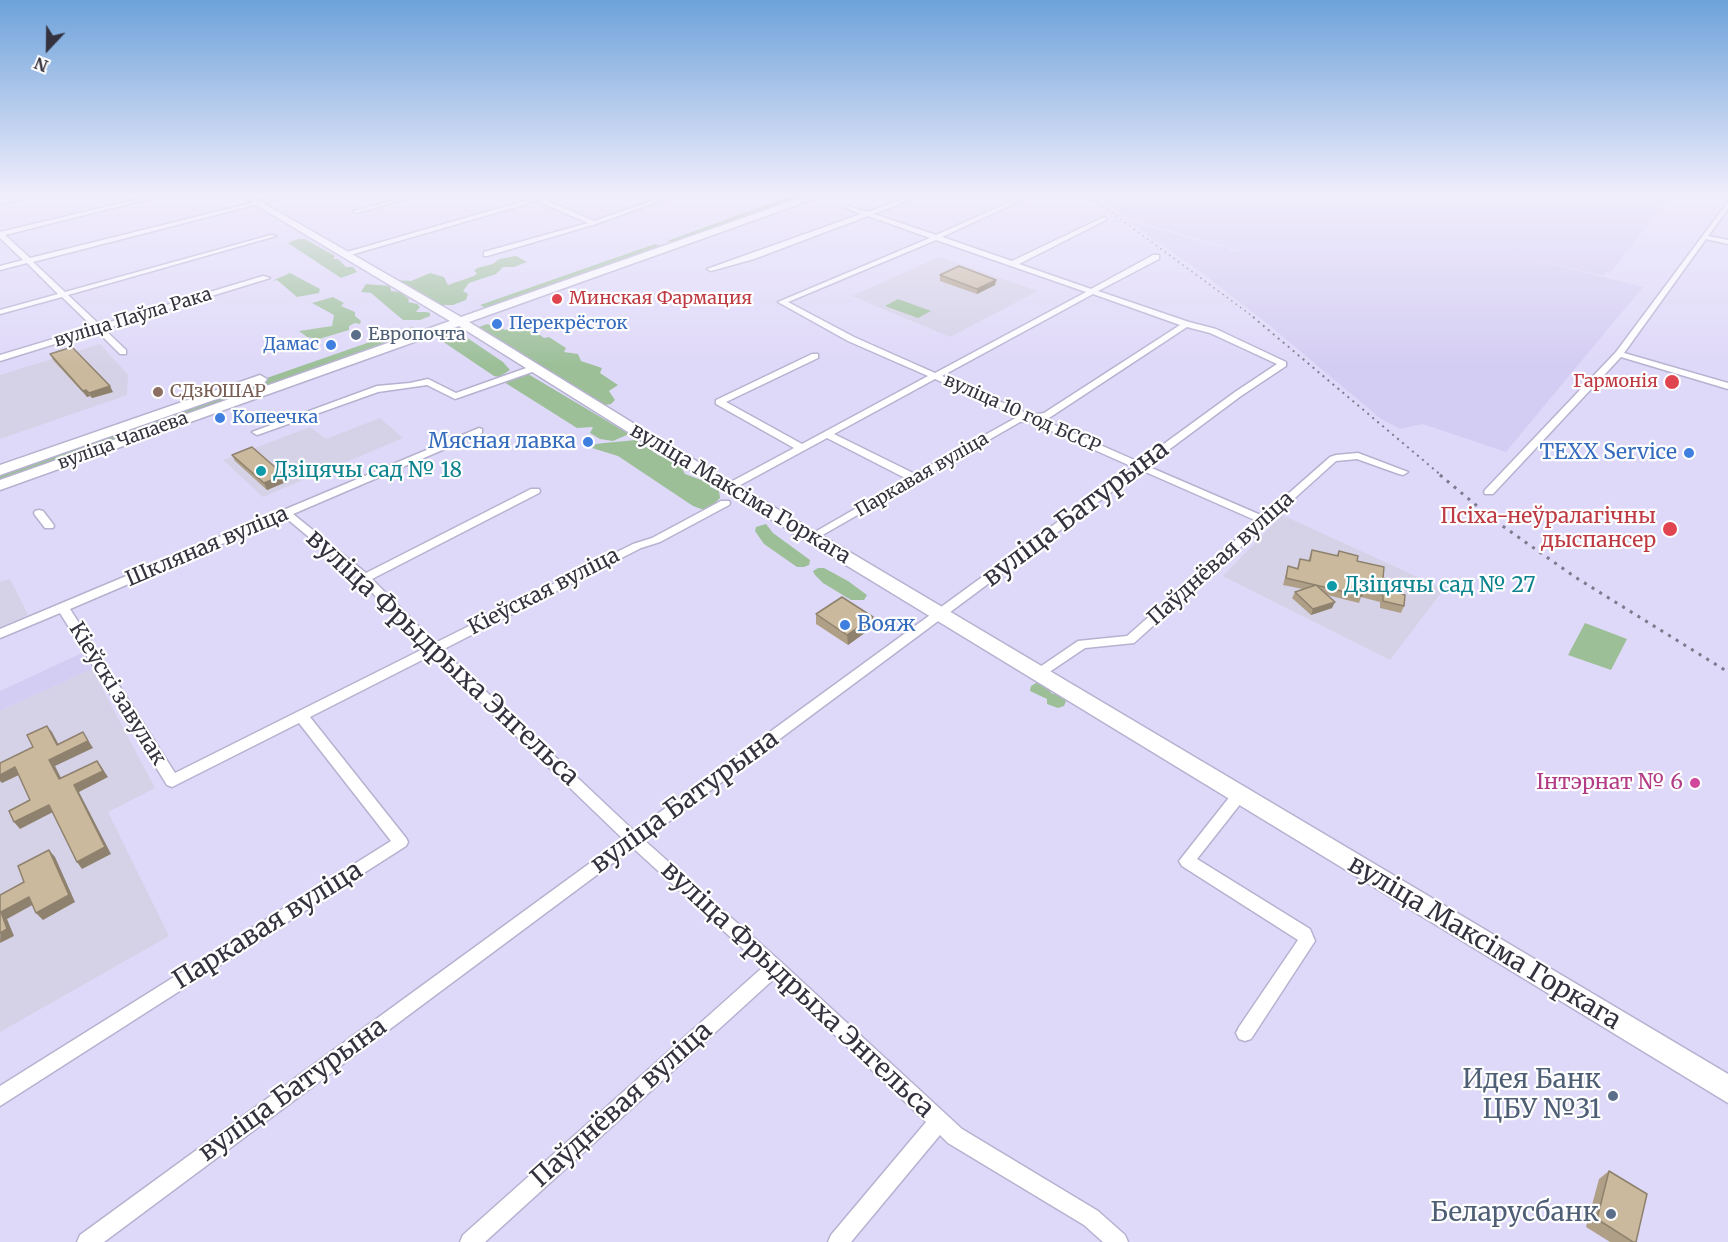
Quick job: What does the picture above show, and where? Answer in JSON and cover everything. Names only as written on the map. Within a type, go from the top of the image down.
[{"type":"street","points":[[18,251],[123,352]]},
{"type":"street","points":[[0,268],[68,251]]},
{"type":"street","points":[[0,312],[219,251]]},
{"type":"street","name":"вуліца Максіма Горкага","points":[[339,251],[447,314],[532,369],[1728,1089]]},
{"type":"street","points":[[344,254],[355,251]]},
{"type":"street","points":[[487,254],[497,251]]},
{"type":"street","name":"вуліца Чапаева","points":[[0,470],[447,314],[641,251]]},
{"type":"street","name":"вуліца Чапаева","points":[[0,485],[460,322],[645,251]]},
{"type":"street","points":[[711,268],[767,251]]},
{"type":"street","name":"вуліца 10 год БССР","points":[[904,251],[782,302],[851,339],[1265,521]]},
{"type":"street","points":[[978,251],[1186,324]]},
{"type":"street","points":[[1014,263],[1039,251]]},
{"type":"street","points":[[1488,492],[1619,354],[1695,251]]},
{"type":"street","points":[[729,487],[800,447],[1095,292],[1156,257]]},
{"type":"street","name":"вуліца Паўла Рака","points":[[0,358],[266,278]]},
{"type":"street","name":"вуліца Батурына","points":[[87,1242],[1141,466],[1283,364],[1213,331],[1186,324]]},
{"type":"street","name":"Паркавая вуліца","points":[[812,538],[1018,419],[1046,416],[1186,324]]},
{"type":"street","points":[[1619,354],[1728,386]]},
{"type":"street","points":[[800,447],[718,402],[815,356]]},
{"type":"street","points":[[257,432],[377,388],[410,386],[428,382],[455,396],[532,369]]},
{"type":"street","name":"Шкляная вуліца","points":[[0,634],[479,431]]},
{"type":"street","points":[[826,434],[916,479]]},
{"type":"street","name":"Паўднёвая вуліца","points":[[1038,674],[1082,644],[1130,640],[1339,456],[1358,456],[1403,471]]},
{"type":"street","points":[[365,578],[536,490]]},
{"type":"street","name":"Кіеўская вуліца","points":[[172,781],[725,503]]},
{"type":"street","points":[[39,513],[49,526]]},
{"type":"street","name":"вуліца Фрыдрыха Энгельса","points":[[287,514],[365,578],[433,648],[634,840],[775,967],[955,1136],[1091,1218],[1118,1242]]},
{"type":"street","name":"Кіеўскі завулак","points":[[63,608],[172,781]]},
{"type":"street","name":"Паркавая вуліца","points":[[0,1097],[401,842],[301,716]]},
{"type":"street","points":[[1240,794],[1187,861],[1304,934],[1307,941],[1245,1033]]},
{"type":"street","name":"вуліца Максіма Горкага","points":[[1240,794],[1325,837],[1728,1074]]},
{"type":"street","name":"Паўднёвая вуліца","points":[[470,1242],[775,967]]},
{"type":"street","points":[[838,1242],[939,1121]]},
{"type":"shaded area","points":[[1171,251],[1501,251],[1643,287],[1506,452],[1423,424],[1400,429],[1381,419],[1269,325]]},
{"type":"shaded area","points":[[1501,251],[1627,251],[1610,273],[1605,272],[1604,276]]},
{"type":"shaded area","points":[[939,257],[1038,291],[950,337],[852,296]]},
{"type":"shaded area","points":[[100,344],[128,375],[127,395],[0,439],[0,375]]},
{"type":"shaded area","points":[[380,418],[403,438],[263,497],[223,460],[310,427],[326,439]]},
{"type":"shaded area","points":[[1282,515],[1444,589],[1390,660],[1223,576]]},
{"type":"shaded area","points":[[10,579],[28,615],[0,627],[0,582]]},
{"type":"shaded area","points":[[82,653],[92,669],[0,711],[0,691]]},
{"type":"shaded area","points":[[92,669],[155,788],[108,812],[169,936],[0,1032],[0,711]]},
{"type":"green space","points":[[300,251],[326,251],[335,256],[333,259],[338,259],[346,267],[353,267],[357,272],[341,278]]},
{"type":"green space","points":[[635,251],[653,251],[488,309],[480,305]]},
{"type":"green space","points":[[516,256],[527,262],[514,267],[503,267],[496,274],[469,283],[463,291],[468,294],[466,300],[453,305],[436,305],[395,280],[411,281],[430,273],[444,277],[448,285],[474,276],[477,268],[493,264],[499,259]]},
{"type":"green space","points":[[290,273],[320,289],[319,293],[297,297],[277,280],[272,281]]},
{"type":"green space","points":[[366,284],[390,286],[391,291],[400,292],[409,299],[408,302],[420,307],[416,312],[430,313],[430,316],[420,320],[403,320],[371,293],[361,292]]},
{"type":"green space","points":[[333,297],[344,303],[341,306],[355,312],[355,316],[361,321],[360,324],[355,323],[349,326],[349,330],[319,339],[307,337],[299,331],[332,326],[334,315],[312,303]]},
{"type":"green space","points":[[898,299],[931,311],[918,318],[885,306]]},
{"type":"green space","points":[[526,322],[526,329],[529,331],[536,332],[544,338],[549,337],[566,348],[564,352],[578,354],[581,361],[602,368],[600,373],[618,385],[609,391],[615,400],[605,405],[591,399],[476,328],[487,324],[506,330]]},
{"type":"green space","points":[[413,327],[421,332],[0,482],[0,471]]},
{"type":"green space","points":[[457,331],[503,362],[510,370],[499,377],[494,376],[436,337]]},
{"type":"green space","points":[[528,374],[629,434],[613,441],[600,439],[590,433],[593,427],[577,428],[504,382]]},
{"type":"green space","points":[[636,440],[658,455],[679,463],[685,474],[709,483],[710,487],[719,491],[720,498],[710,508],[704,510],[693,506],[618,456],[592,448],[596,444]]},
{"type":"green space","points":[[766,524],[773,533],[810,560],[809,565],[797,567],[764,544],[755,531],[756,527]]},
{"type":"green space","points":[[824,568],[848,581],[867,595],[864,600],[851,600],[823,583],[813,571]]},
{"type":"green space","points":[[1585,623],[1627,639],[1611,670],[1568,655]]},
{"type":"green space","points":[[1036,683],[1049,688],[1051,693],[1062,696],[1066,701],[1064,706],[1058,708],[1047,704],[1047,699],[1030,691],[1031,686]]},
{"type":"building","points":[[959,266],[996,280],[977,289],[940,275]]},
{"type":"building","points":[[72,347],[110,386],[89,393],[86,390],[83,391],[50,354]]},
{"type":"building","name":"Дзіцячы сад № 18","points":[[252,447],[284,475],[264,483],[232,455]]},
{"type":"building","points":[[1312,550],[1338,556],[1339,551],[1358,556],[1357,561],[1384,567],[1383,578],[1395,581],[1394,592],[1405,595],[1404,606],[1383,601],[1383,595],[1362,590],[1362,596],[1286,578],[1288,566],[1298,569],[1300,559],[1310,561]]},
{"type":"building","points":[[1316,585],[1335,602],[1313,609],[1295,592]]},
{"type":"building","points":[[842,597],[873,617],[847,635],[816,614]]},
{"type":"building","points":[[47,726],[57,745],[83,732],[88,741],[49,760],[59,779],[97,761],[103,771],[74,785],[105,847],[77,862],[49,805],[14,822],[9,811],[30,800],[15,767],[0,775],[0,763],[33,747],[27,735]]},
{"type":"building","points":[[49,850],[69,895],[36,913],[29,897],[1,912],[7,929],[0,933],[0,895],[24,882],[18,866]]},
{"type":"building","points":[[1609,1171],[1647,1194],[1636,1242],[1597,1219]]},
{"type":"railway","points":[[1164,251],[1255,318]]},
{"type":"railway","points":[[1253,317],[1442,476]]},
{"type":"railway","points":[[1440,475],[1494,520],[1575,577],[1728,672]]},
{"type":"place","name":"Минская Фармация","points":[[557,299]]},
{"type":"place","name":"Перекрёсток","points":[[497,324]]},
{"type":"place","name":"Европочта","points":[[356,335]]},
{"type":"place","name":"Дамас","points":[[331,345]]},
{"type":"place","name":"Гармонія","points":[[1672,382]]},
{"type":"place","name":"СДзЮШАР","points":[[158,392]]},
{"type":"place","name":"Копеечка","points":[[220,418]]},
{"type":"place","name":"Мясная лавка","points":[[588,442]]},
{"type":"place","name":"TEXX Service","points":[[1689,453]]},
{"type":"place","name":"Дзіцячы сад № 18","points":[[261,471]]},
{"type":"place","name":"Псіха-неўралагічны дыспансер","points":[[1670,529]]},
{"type":"place","name":"Дзіцячы сад № 27","points":[[1332,586]]},
{"type":"place","name":"Вояж","points":[[845,625]]},
{"type":"place","name":"Інтэрнат № 6","points":[[1695,783]]},
{"type":"place","name":"Идея Банк ЦБУ №31","points":[[1613,1096]]},
{"type":"place","name":"Беларусбанк","points":[[1611,1214]]}]
